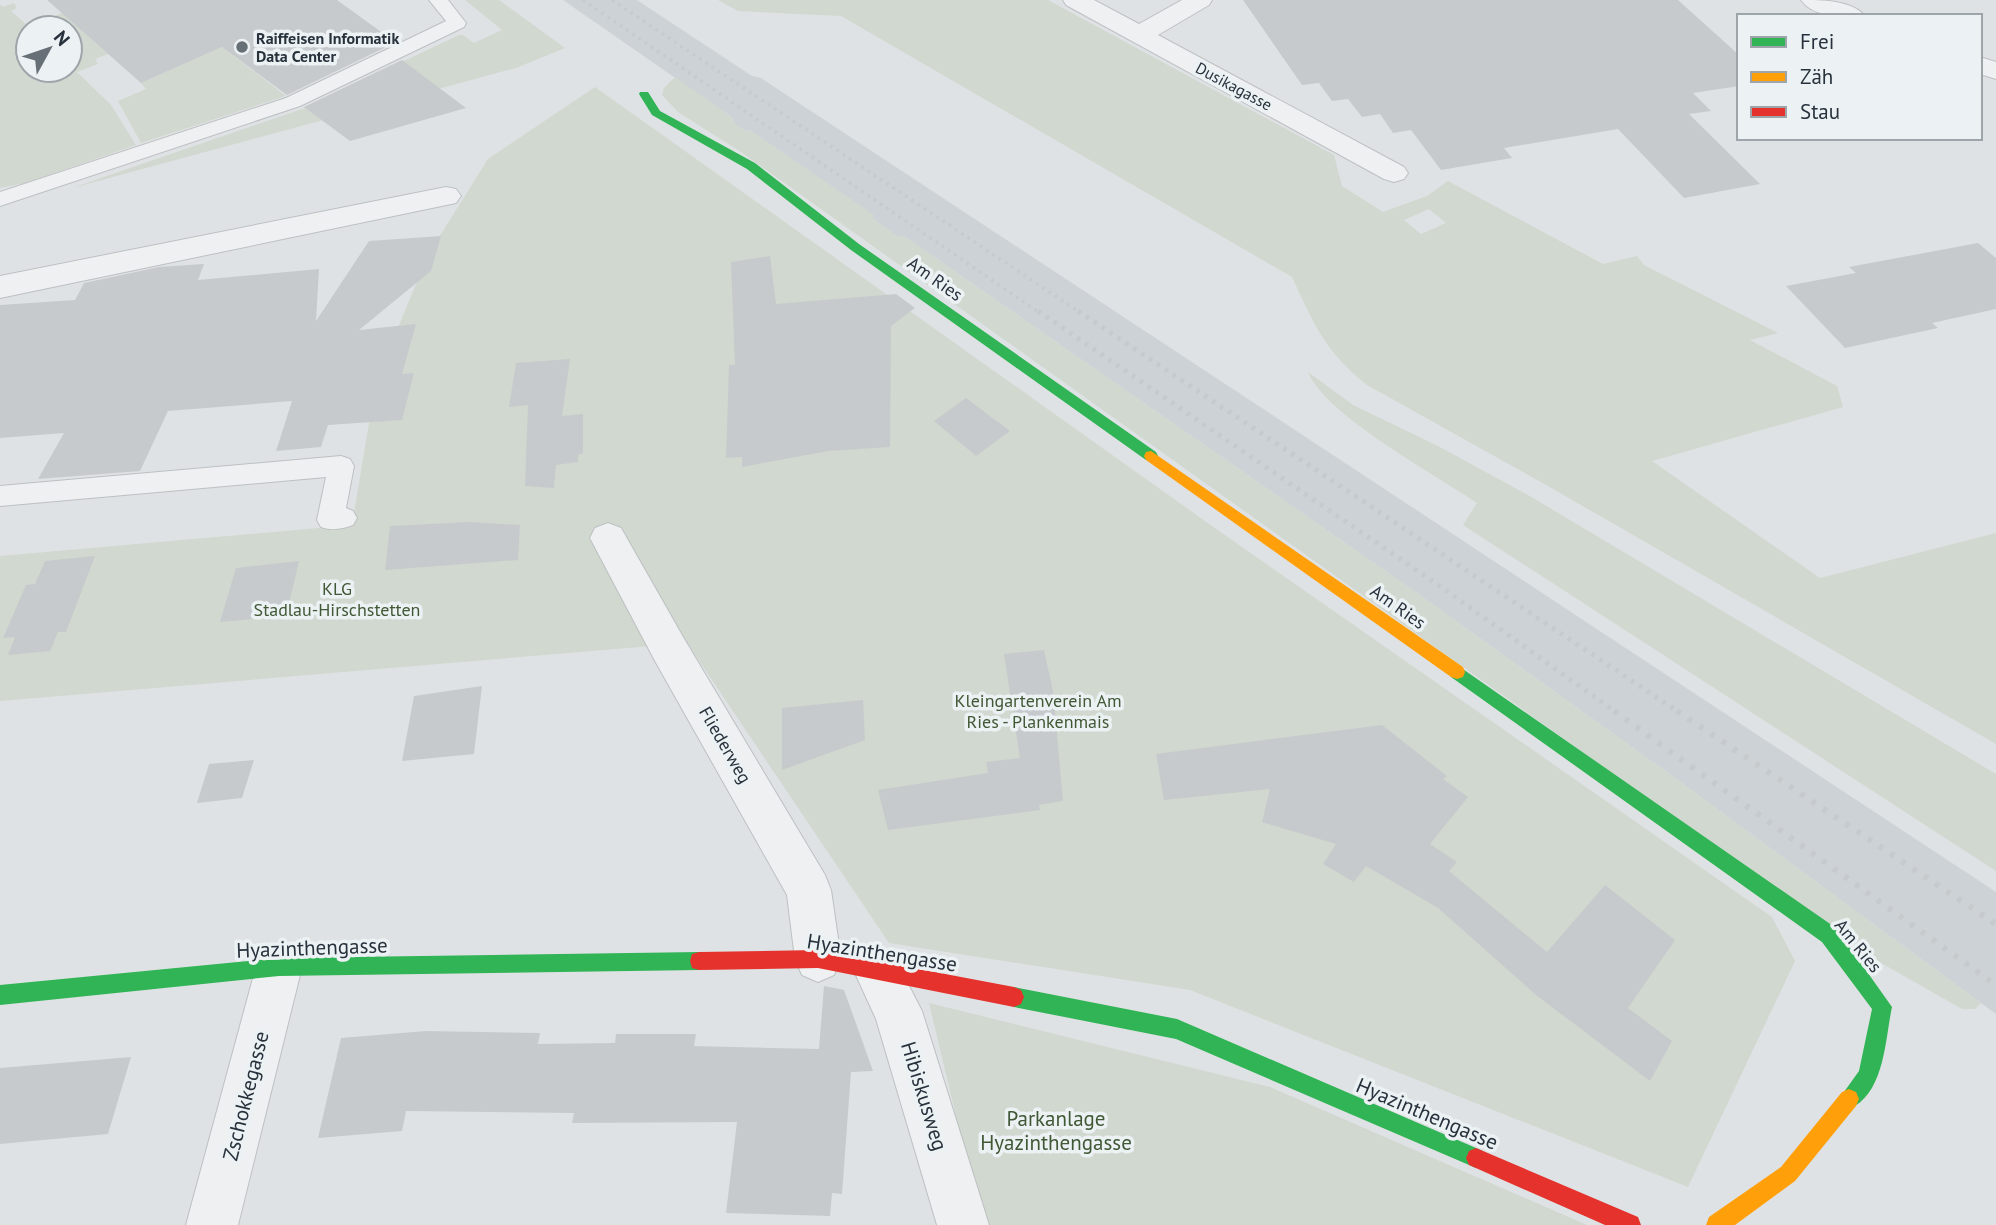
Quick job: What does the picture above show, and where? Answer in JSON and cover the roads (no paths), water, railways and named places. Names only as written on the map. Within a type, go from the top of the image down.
[{"type":"street","name":"Dusikagasse","points":[[1075,0],[1394,173]]},
{"type":"street","points":[[1139,35],[1200,0]]},
{"type":"street","points":[[1813,0],[1848,14]]},
{"type":"street","name":"Am Ries","points":[[644,94],[656,113],[751,166],[855,247],[1829,935],[1882,1007],[1868,1076],[1788,1174],[1717,1225]]},
{"type":"street","points":[[0,287],[446,196]]},
{"type":"street","name":"Fliederweg","points":[[608,538],[668,649],[809,890],[818,959]]},
{"type":"street","name":"Hyazinthengasse","points":[[0,995],[279,967],[818,959],[1177,1029],[1630,1225]]},
{"type":"street","name":"Zschokkegasse","points":[[212,1225],[279,967]]},
{"type":"street","name":"Hibiskusweg","points":[[877,971],[898,1011],[963,1225]]},
{"type":"lane","points":[[0,199],[293,102],[457,23],[438,0]]},
{"type":"lane","points":[[0,496],[341,466],[330,520],[344,518]]},
{"type":"railway","points":[[583,0],[1040,313]]},
{"type":"railway","points":[[612,0],[1081,313]]},
{"type":"railway","points":[[1038,311],[1444,589],[1617,713]]},
{"type":"railway","points":[[1078,311],[1680,713]]},
{"type":"railway","points":[[1614,711],[1996,985]]},
{"type":"railway","points":[[1677,711],[1996,924]]},
{"type":"place","name":"Raiffeisen Informatik Data Center","points":[[242,47]]},
{"type":"park label","name":"KLG Stadlau-Hirschstetten","points":[[337,599]]},
{"type":"park label","name":"Kleingartenverein Am Ries - Plankenmais","points":[[1038,711]]},
{"type":"park label","name":"Parkanlage Hyazinthengasse","points":[[1056,1131]]}]
